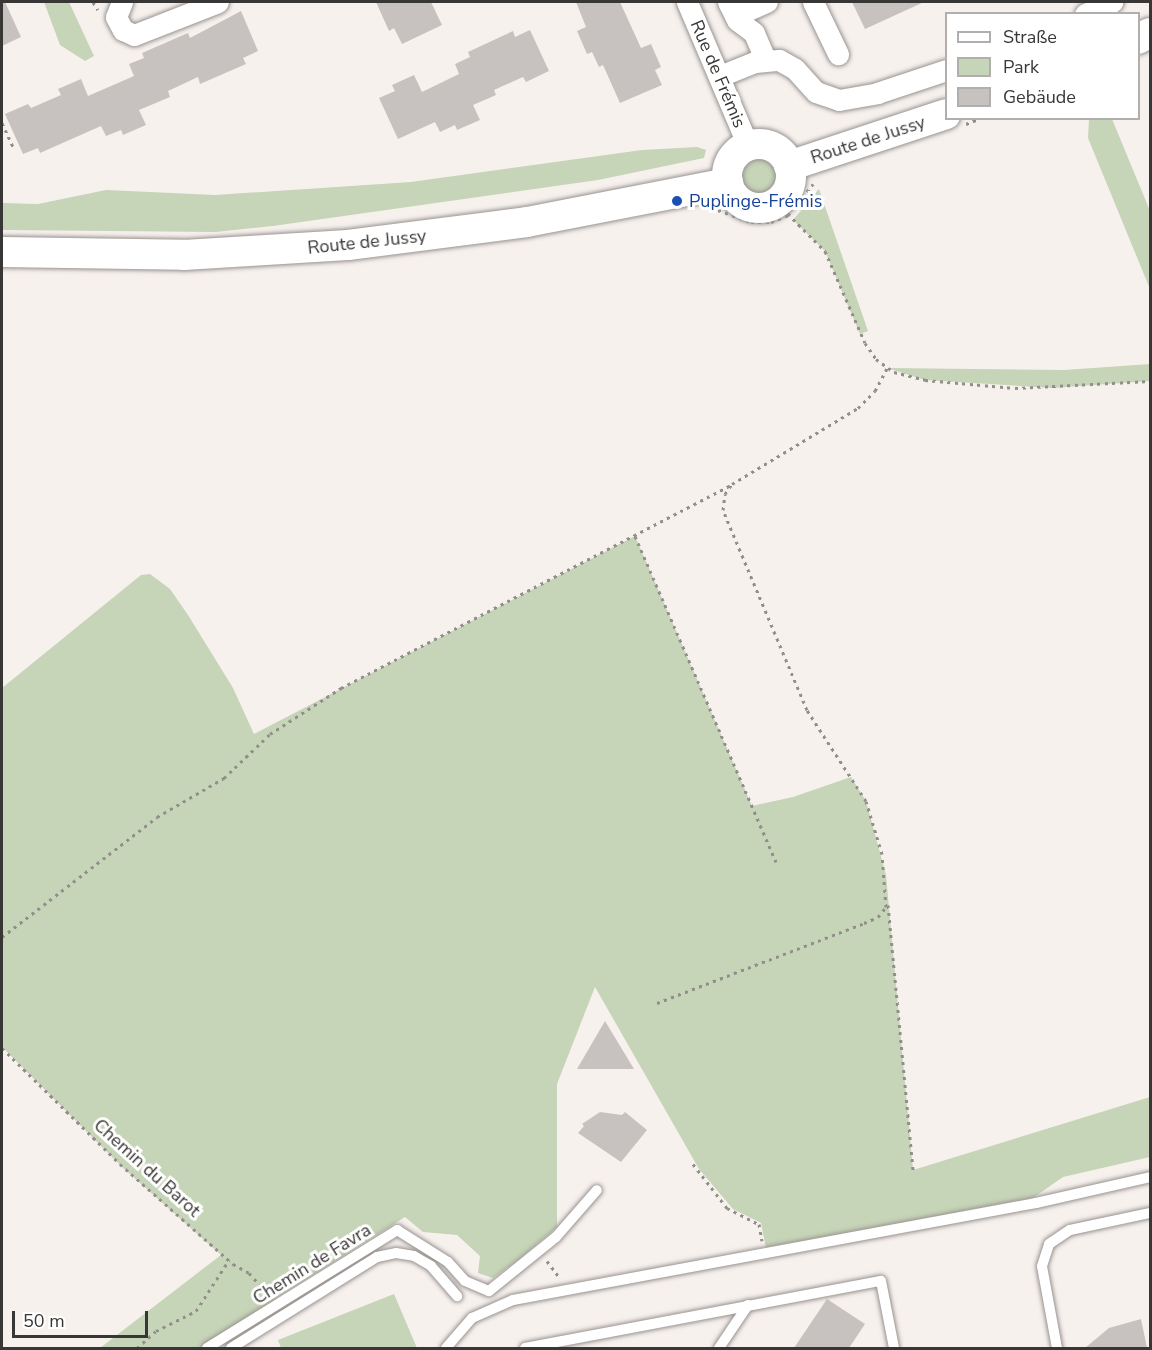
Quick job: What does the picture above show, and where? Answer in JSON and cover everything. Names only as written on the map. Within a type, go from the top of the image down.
[{"type":"main road","name":"Route de Jussy","points":[[789,166],[945,114]]},
{"type":"main road","points":[[748,146],[773,147],[789,166],[790,186],[777,203],[760,208],[747,206],[733,194],[728,183],[732,160],[748,146]]},
{"type":"main road","name":"Route de Jussy","points":[[2,252],[184,255],[348,245],[526,222],[728,183]]},
{"type":"street","points":[[122,2],[116,13],[117,22],[123,30],[134,35],[218,2]]},
{"type":"street","name":"Rue de Frémis","points":[[687,2],[748,146]]},
{"type":"street","points":[[731,9],[767,2]]},
{"type":"street","points":[[813,2],[838,54]]},
{"type":"street","points":[[1090,12],[1112,2]]},
{"type":"street","points":[[731,9],[754,33],[765,59]]},
{"type":"street","points":[[720,76],[765,59],[789,65],[816,92],[838,100],[945,70]]},
{"type":"lane","points":[[446,1348],[472,1318],[513,1300],[1036,1203],[1150,1177]]},
{"type":"lane","name":"Chemin de Favra","points":[[207,1348],[397,1230],[448,1262],[465,1281],[489,1291],[540,1252],[597,1190]]},
{"type":"lane","points":[[1057,1348],[1042,1266],[1050,1244],[1070,1230],[1150,1213]]},
{"type":"lane","points":[[231,1348],[377,1257],[396,1252],[414,1256],[431,1266],[457,1296]]},
{"type":"lane","points":[[525,1348],[881,1281],[894,1348]]},
{"type":"lane","points":[[718,1348],[748,1305]]},
{"type":"path","points":[[2,123],[13,147]]},
{"type":"path","points":[[777,203],[825,251],[865,343],[887,368],[925,380],[1015,388],[1150,381]]},
{"type":"path","points":[[2,937],[157,817],[224,778],[270,734],[341,688],[732,484],[858,408],[875,391],[887,368]]},
{"type":"path","points":[[732,484],[724,501],[729,529],[807,710],[866,801],[882,854],[913,1171]]},
{"type":"path","points":[[635,536],[776,862]]},
{"type":"path","points":[[657,1003],[878,917],[887,903]]},
{"type":"path","name":"Chemin du Barot","points":[[2,1048],[95,1141],[229,1260],[261,1284],[275,1306]]},
{"type":"path","points":[[693,1164],[727,1208],[759,1224],[763,1246]]},
{"type":"path","points":[[540,1252],[565,1281]]},
{"type":"path","points":[[137,1348],[156,1331],[196,1311],[229,1260]]},
{"type":"green space","points":[[44,2],[69,2],[94,56],[85,61],[60,45]]},
{"type":"green space","points":[[1089,120],[1112,120],[1150,211],[1150,289],[1088,138]]},
{"type":"green space","points":[[697,147],[706,150],[704,158],[598,180],[273,226],[215,232],[2,230],[2,203],[38,204],[106,190],[215,195],[411,182],[642,150]]},
{"type":"green space","points":[[760,155],[768,156],[775,161],[780,168],[780,184],[775,191],[768,196],[760,197],[752,196],[745,191],[740,184],[739,176],[740,168],[745,161],[752,156]]},
{"type":"green space","points":[[819,189],[868,331],[860,334],[825,251],[793,220]]},
{"type":"green space","points":[[1150,364],[1150,381],[1052,388],[925,380],[887,368],[1064,370]]},
{"type":"green space","points":[[635,536],[752,806],[793,797],[851,777],[866,801],[886,875],[913,1170],[1150,1097],[1150,1157],[1063,1177],[1033,1198],[766,1248],[761,1223],[733,1209],[699,1169],[595,987],[557,1084],[557,1227],[518,1260],[493,1278],[478,1273],[480,1256],[457,1235],[423,1232],[405,1217],[276,1298],[275,1306],[207,1348],[100,1348],[221,1255],[122,1167],[2,1047],[2,688],[141,575],[150,574],[170,589],[188,615],[233,688],[254,734]]},
{"type":"green space","points":[[394,1294],[417,1348],[281,1348],[278,1340]]},
{"type":"building","points":[[2,2],[5,2],[21,37],[2,46]]},
{"type":"building","points":[[376,2],[431,2],[442,25],[402,44],[394,28],[389,31]]},
{"type":"building","points":[[576,2],[620,2],[641,48],[651,44],[661,67],[655,70],[662,85],[620,103],[603,65],[599,67],[592,52],[587,54],[577,31],[586,27]]},
{"type":"building","points":[[852,2],[924,2],[865,29]]},
{"type":"building","points":[[241,11],[258,51],[243,58],[246,64],[200,84],[198,77],[168,91],[170,97],[139,110],[146,125],[123,135],[121,130],[106,136],[101,126],[40,153],[38,148],[23,154],[5,114],[28,104],[31,108],[61,95],[58,89],[81,79],[88,96],[134,76],[129,64],[144,58],[142,53],[188,33],[190,38]]},
{"type":"building","points":[[530,30],[549,71],[526,82],[523,77],[494,90],[496,95],[473,105],[480,120],[457,130],[455,125],[440,132],[435,122],[398,139],[379,98],[395,91],[392,85],[414,75],[422,92],[459,74],[455,64],[470,57],[468,52],[513,31],[515,37]]},
{"type":"building","points":[[605,1021],[634,1069],[577,1069]]},
{"type":"building","points":[[600,1112],[622,1115],[625,1112],[647,1130],[621,1162],[578,1133],[584,1126],[582,1124]]},
{"type":"building","points":[[827,1299],[865,1324],[849,1348],[794,1348]]},
{"type":"building","points":[[1141,1319],[1147,1348],[1085,1348],[1109,1328]]},
{"type":"place","name":"Puplinge-Frémis","points":[[677,201]]}]
